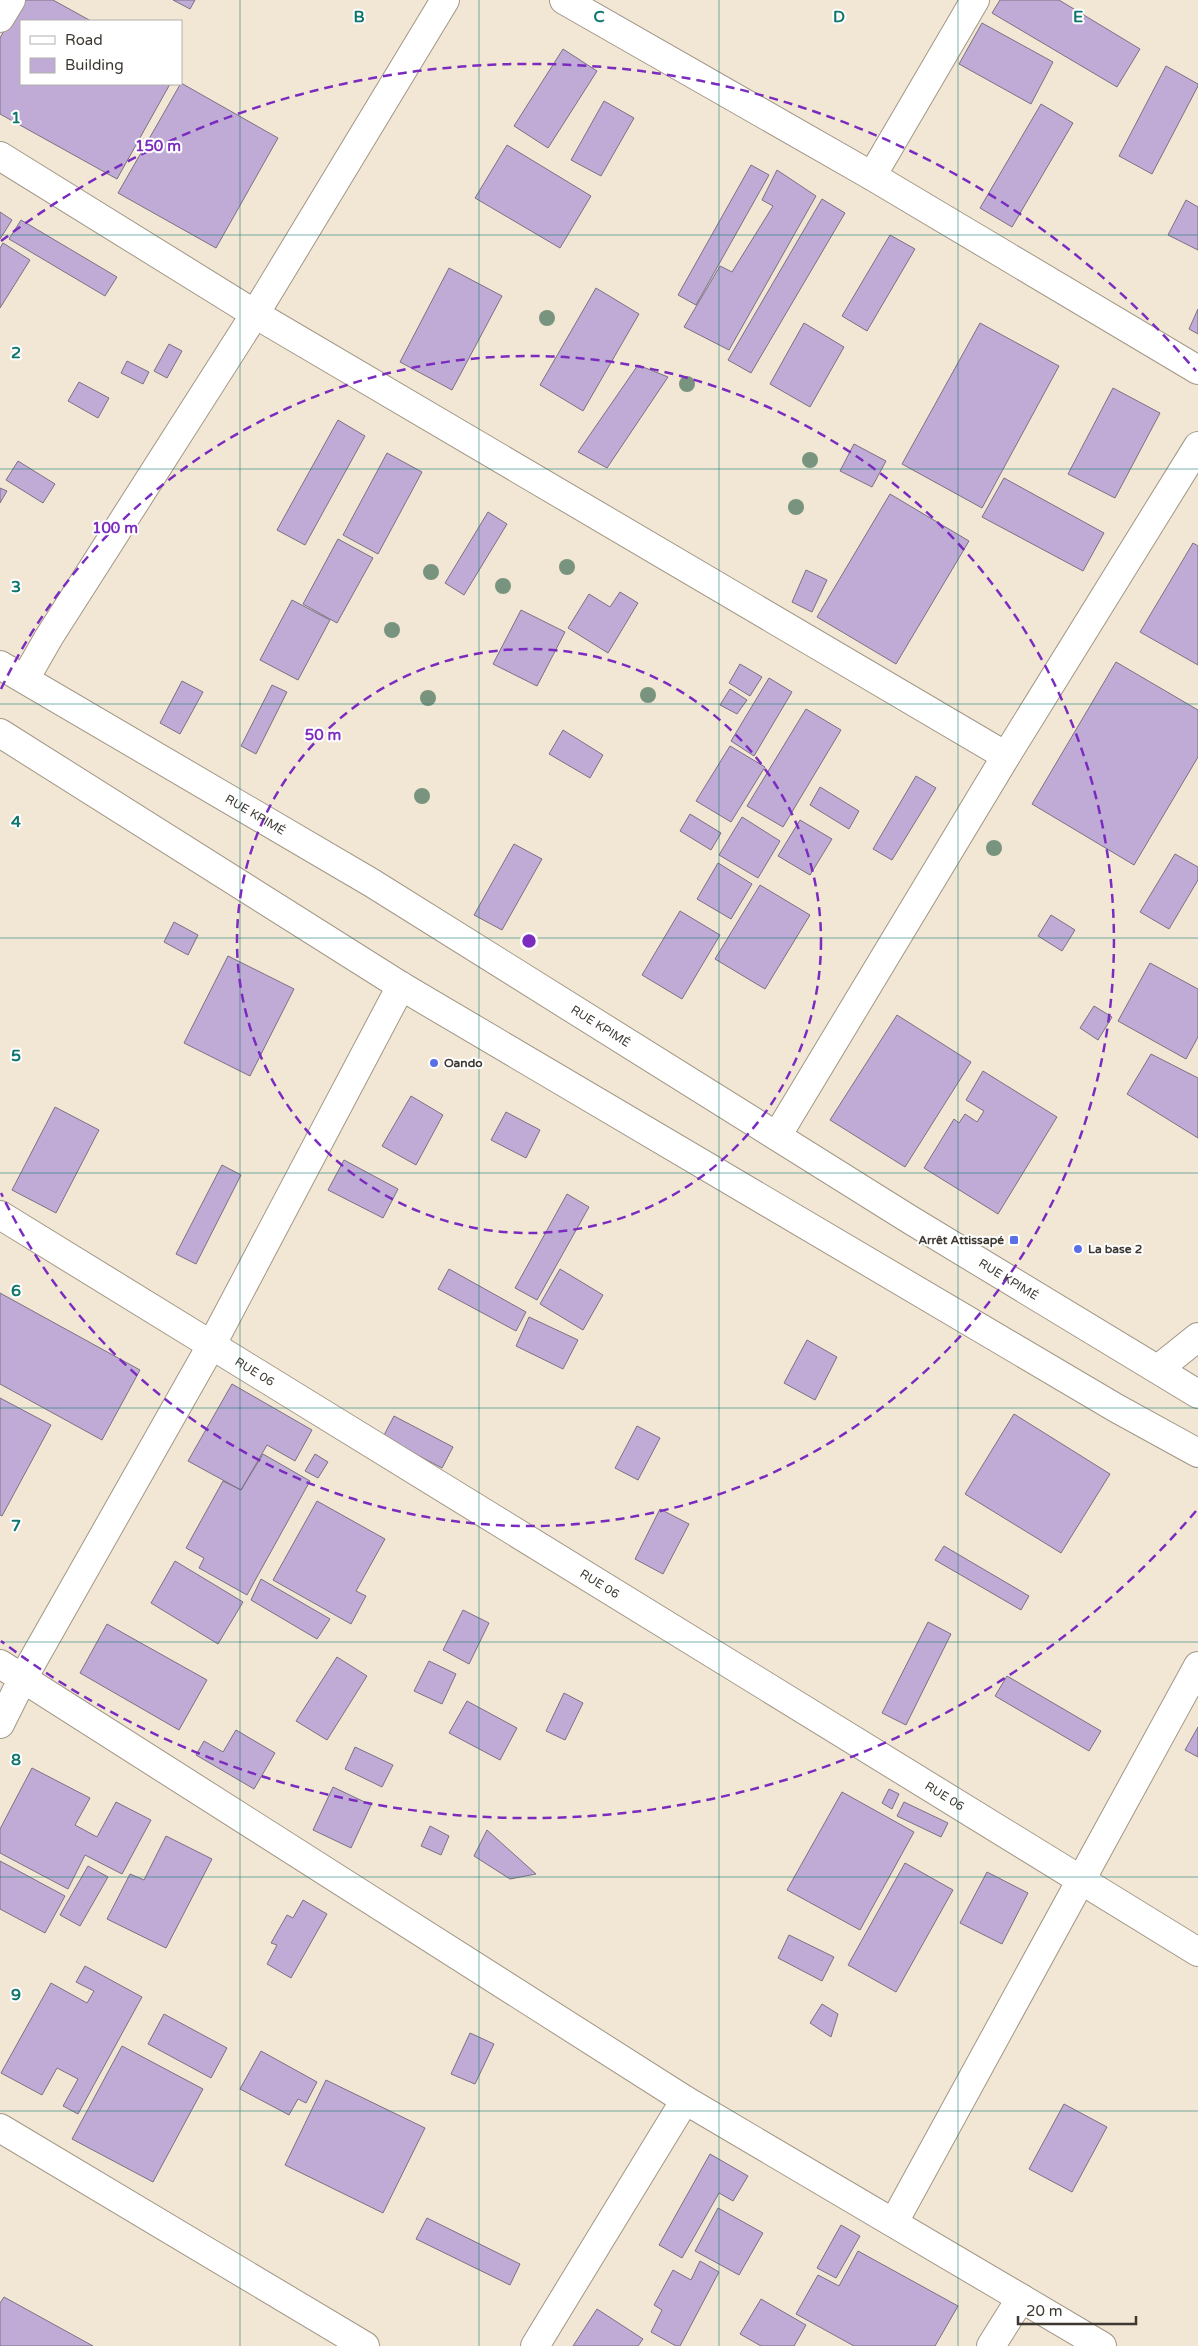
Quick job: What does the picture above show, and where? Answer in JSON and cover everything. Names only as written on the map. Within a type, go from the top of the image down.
[{"type":"street","points":[[0,18],[11,0]]},
{"type":"street","points":[[25,680],[49,637],[255,314],[445,0]]},
{"type":"street","points":[[564,0],[872,176],[1198,370]]},
{"type":"street","points":[[872,176],[975,0]]},
{"type":"street","points":[[0,156],[255,314],[1006,756]]},
{"type":"street","points":[[777,1136],[1006,756],[1198,446]]},
{"type":"street","name":"RUE KPIMÉ","points":[[0,665],[372,883],[909,1220],[1198,1394]]},
{"type":"street","points":[[0,733],[401,986],[1116,1408],[1198,1453]]},
{"type":"street","points":[[0,1724],[23,1678],[211,1346],[401,986]]},
{"type":"street","name":"RUE 06","points":[[0,1216],[1198,1952]]},
{"type":"street","points":[[1158,1370],[1198,1337]]},
{"type":"street","points":[[0,1664],[685,2100],[1102,2346]]},
{"type":"street","points":[[894,2222],[1198,1666]]},
{"type":"street","points":[[536,2346],[685,2100]]},
{"type":"street","points":[[0,2128],[365,2346]]},
{"type":"street","points":[[990,2346],[1021,2298]]},
{"type":"building","points":[[21,0],[53,0],[89,20],[20,20],[20,85],[169,85],[117,179],[0,114],[0,38]]},
{"type":"building","points":[[173,0],[195,0],[190,9]]},
{"type":"building","points":[[1000,0],[1059,0],[1140,49],[1117,87],[992,13]]},
{"type":"building","points":[[982,23],[1053,62],[1031,104],[959,64]]},
{"type":"building","points":[[563,49],[597,71],[548,148],[514,126]]},
{"type":"building","points":[[1166,66],[1198,84],[1198,86],[1152,174],[1119,156]]},
{"type":"building","points":[[182,84],[278,138],[216,248],[118,193]]},
{"type":"building","points":[[604,101],[634,118],[601,176],[571,160]]},
{"type":"building","points":[[1041,104],[1073,123],[1012,227],[980,208]]},
{"type":"building","points":[[507,145],[591,196],[560,248],[475,198]]},
{"type":"building","points":[[751,165],[769,175],[696,305],[678,295]]},
{"type":"building","points":[[777,170],[816,196],[729,350],[684,327],[720,266],[732,272],[773,206],[762,200]]},
{"type":"building","points":[[822,199],[845,213],[751,373],[728,360]]},
{"type":"building","points":[[1186,200],[1198,207],[1198,250],[1168,235]]},
{"type":"building","points":[[0,212],[12,220],[0,239]]},
{"type":"building","points":[[21,220],[117,277],[105,296],[9,239]]},
{"type":"building","points":[[890,235],[915,249],[867,331],[842,316]]},
{"type":"building","points":[[3,243],[30,260],[0,308],[0,248]]},
{"type":"building","points":[[449,268],[502,296],[452,390],[400,362]]},
{"type":"building","points":[[596,288],[639,314],[583,411],[540,385]]},
{"type":"building","points":[[1198,309],[1198,334],[1189,329]]},
{"type":"building","points":[[804,323],[844,347],[810,407],[770,384]]},
{"type":"building","points":[[980,323],[1059,366],[982,508],[902,464]]},
{"type":"building","points":[[169,344],[182,351],[167,378],[154,371]]},
{"type":"building","points":[[127,361],[149,372],[143,384],[121,373]]},
{"type":"building","points":[[638,365],[668,377],[607,468],[578,452]]},
{"type":"building","points":[[79,382],[109,398],[98,418],[68,401]]},
{"type":"building","points":[[1113,388],[1160,413],[1115,498],[1068,474]]},
{"type":"building","points":[[338,420],[365,436],[305,545],[277,530]]},
{"type":"building","points":[[854,444],[886,461],[872,487],[840,471]]},
{"type":"building","points":[[387,453],[422,472],[378,554],[343,535]]},
{"type":"building","points":[[18,461],[55,484],[43,503],[6,480]]},
{"type":"building","points":[[1004,478],[1104,533],[1083,571],[982,517]]},
{"type":"building","points":[[0,488],[7,491],[0,503]]},
{"type":"building","points":[[890,494],[969,541],[896,664],[817,617]]},
{"type":"building","points":[[488,512],[507,524],[464,595],[445,583]]},
{"type":"building","points":[[338,539],[373,558],[337,623],[303,604]]},
{"type":"building","points":[[1193,543],[1198,546],[1198,665],[1140,632]]},
{"type":"building","points":[[806,570],[827,580],[812,612],[792,602]]},
{"type":"building","points":[[620,592],[638,603],[608,653],[568,628],[589,594],[610,607]]},
{"type":"building","points":[[292,600],[330,620],[298,680],[260,660]]},
{"type":"building","points":[[521,610],[565,632],[537,686],[493,664]]},
{"type":"building","points":[[1116,662],[1198,710],[1198,757],[1134,865],[1032,804]]},
{"type":"building","points":[[740,664],[762,677],[750,696],[729,683]]},
{"type":"building","points":[[769,678],[792,692],[754,756],[731,741]]},
{"type":"building","points":[[182,681],[203,692],[180,734],[160,723]]},
{"type":"building","points":[[272,685],[287,692],[256,754],[241,746]]},
{"type":"building","points":[[730,689],[747,700],[737,714],[720,705]]},
{"type":"building","points":[[806,709],[841,730],[783,827],[747,806]]},
{"type":"building","points":[[563,730],[603,755],[590,778],[549,754]]},
{"type":"building","points":[[730,746],[765,767],[731,822],[696,801]]},
{"type":"building","points":[[916,776],[936,788],[892,860],[873,849]]},
{"type":"building","points":[[820,787],[859,811],[849,829],[810,805]]},
{"type":"building","points":[[690,814],[721,833],[711,850],[680,831]]},
{"type":"building","points":[[742,817],[780,841],[758,878],[719,855]]},
{"type":"building","points":[[800,820],[832,839],[810,875],[778,856]]},
{"type":"building","points":[[514,844],[542,859],[502,930],[474,915]]},
{"type":"building","points":[[1175,854],[1198,867],[1198,880],[1169,929],[1140,912]]},
{"type":"building","points":[[718,863],[752,884],[731,919],[697,899]]},
{"type":"building","points":[[760,885],[810,915],[765,989],[715,959]]},
{"type":"building","points":[[680,911],[720,935],[682,999],[642,975]]},
{"type":"building","points":[[1051,915],[1075,930],[1062,951],[1038,936]]},
{"type":"building","points":[[174,922],[198,935],[188,955],[164,942]]},
{"type":"building","points":[[228,956],[294,989],[250,1076],[184,1043]]},
{"type":"building","points":[[1150,963],[1198,989],[1198,1037],[1186,1059],[1118,1021]]},
{"type":"building","points":[[1094,1006],[1112,1017],[1098,1040],[1080,1028]]},
{"type":"building","points":[[897,1015],[971,1062],[905,1167],[830,1120]]},
{"type":"building","points":[[1151,1054],[1198,1078],[1198,1138],[1127,1094]]},
{"type":"building","points":[[983,1071],[1057,1117],[998,1214],[924,1168],[954,1119],[959,1123],[965,1114],[977,1122],[984,1111],[966,1100]]},
{"type":"building","points":[[411,1096],[443,1115],[416,1165],[382,1146]]},
{"type":"building","points":[[55,1107],[99,1130],[56,1213],[12,1190]]},
{"type":"building","points":[[506,1112],[540,1130],[526,1158],[491,1140]]},
{"type":"building","points":[[344,1160],[398,1189],[383,1218],[328,1190]]},
{"type":"building","points":[[222,1165],[241,1175],[196,1264],[176,1254]]},
{"type":"building","points":[[567,1194],[589,1207],[537,1300],[515,1288]]},
{"type":"building","points":[[449,1269],[526,1312],[516,1331],[438,1289]]},
{"type":"building","points":[[560,1269],[603,1295],[583,1330],[540,1304]]},
{"type":"building","points":[[0,1293],[140,1370],[102,1440],[0,1384]]},
{"type":"building","points":[[529,1317],[578,1340],[563,1369],[516,1346]]},
{"type":"building","points":[[807,1340],[837,1357],[815,1400],[784,1383]]},
{"type":"building","points":[[232,1384],[312,1430],[295,1461],[267,1445],[241,1490],[188,1461]]},
{"type":"building","points":[[0,1398],[51,1425],[2,1516],[0,1515]]},
{"type":"building","points":[[1014,1414],[1110,1474],[1061,1553],[965,1494]]},
{"type":"building","points":[[394,1416],[453,1447],[442,1468],[383,1437]]},
{"type":"building","points":[[637,1426],[660,1438],[638,1480],[615,1468]]},
{"type":"building","points":[[263,1454],[310,1481],[247,1595],[199,1568],[204,1558],[186,1548],[223,1481],[241,1490]]},
{"type":"building","points":[[315,1454],[328,1462],[318,1478],[305,1471]]},
{"type":"building","points":[[317,1501],[385,1539],[356,1591],[366,1596],[351,1624],[273,1580]]},
{"type":"building","points":[[660,1509],[689,1524],[663,1574],[635,1559]]},
{"type":"building","points":[[944,1546],[1029,1596],[1021,1610],[935,1560]]},
{"type":"building","points":[[175,1561],[243,1602],[218,1644],[151,1603]]},
{"type":"building","points":[[261,1579],[330,1619],[317,1639],[251,1600]]},
{"type":"building","points":[[463,1610],[489,1623],[469,1664],[443,1650]]},
{"type":"building","points":[[928,1622],[951,1634],[906,1725],[882,1713]]},
{"type":"building","points":[[107,1624],[207,1680],[179,1730],[80,1673]]},
{"type":"building","points":[[337,1657],[367,1676],[327,1740],[296,1721]]},
{"type":"building","points":[[429,1661],[456,1674],[442,1704],[414,1691]]},
{"type":"building","points":[[1007,1676],[1101,1731],[1089,1751],[995,1696]]},
{"type":"building","points":[[564,1693],[583,1703],[565,1740],[546,1731]]},
{"type":"building","points":[[467,1701],[517,1728],[500,1760],[449,1733]]},
{"type":"building","points":[[1198,1727],[1198,1757],[1185,1750]]},
{"type":"building","points":[[236,1730],[275,1753],[254,1789],[196,1755],[204,1741],[223,1752]]},
{"type":"building","points":[[355,1747],[393,1765],[382,1787],[345,1769]]},
{"type":"building","points":[[32,1768],[90,1798],[75,1825],[97,1837],[116,1802],[151,1820],[122,1874],[85,1855],[68,1889],[0,1853],[0,1829]]},
{"type":"building","points":[[333,1787],[371,1805],[351,1848],[313,1830]]},
{"type":"building","points":[[889,1789],[899,1794],[892,1809],[882,1803]]},
{"type":"building","points":[[842,1792],[914,1832],[860,1930],[787,1890]]},
{"type":"building","points":[[904,1802],[948,1823],[941,1837],[897,1816]]},
{"type":"building","points":[[430,1826],[449,1836],[441,1855],[421,1846]]},
{"type":"building","points":[[487,1830],[536,1874],[510,1879],[474,1856]]},
{"type":"building","points":[[166,1836],[212,1859],[166,1948],[107,1919],[130,1874],[144,1880]]},
{"type":"building","points":[[0,1861],[65,1896],[45,1933],[0,1909]]},
{"type":"building","points":[[905,1863],[953,1890],[896,1992],[848,1965]]},
{"type":"building","points":[[88,1866],[108,1877],[80,1926],[60,1915]]},
{"type":"building","points":[[987,1872],[1028,1893],[1002,1944],[960,1923]]},
{"type":"building","points":[[303,1900],[327,1914],[291,1978],[267,1964],[277,1945],[271,1943],[287,1915],[293,1918]]},
{"type":"building","points":[[789,1935],[834,1957],[822,1981],[778,1958]]},
{"type":"building","points":[[85,1966],[142,1997],[78,2114],[63,2106],[78,2079],[57,2068],[42,2095],[1,2073],[51,1983],[87,2003],[94,1991],[76,1982]]},
{"type":"building","points":[[822,2004],[838,2014],[831,2037],[810,2023]]},
{"type":"building","points":[[164,2014],[227,2048],[211,2078],[148,2044]]},
{"type":"building","points":[[470,2033],[494,2044],[475,2084],[451,2074]]},
{"type":"building","points":[[122,2046],[203,2089],[153,2182],[72,2139]]},
{"type":"building","points":[[261,2051],[317,2082],[306,2103],[298,2099],[289,2115],[240,2089]]},
{"type":"building","points":[[326,2080],[425,2128],[383,2213],[285,2165]]},
{"type":"building","points":[[1064,2104],[1107,2127],[1072,2192],[1029,2169]]},
{"type":"building","points":[[710,2154],[748,2176],[733,2201],[719,2193],[682,2258],[659,2245]]},
{"type":"building","points":[[718,2208],[763,2233],[739,2275],[695,2251]]},
{"type":"building","points":[[427,2218],[520,2264],[510,2285],[416,2239]]},
{"type":"building","points":[[841,2225],[860,2236],[836,2278],[817,2268]]},
{"type":"building","points":[[858,2251],[958,2306],[935,2346],[854,2346],[796,2314],[818,2275],[839,2286]]},
{"type":"building","points":[[700,2261],[719,2272],[680,2346],[676,2346],[651,2332],[662,2310],[654,2305],[673,2270],[691,2280]]},
{"type":"building","points":[[4,2297],[93,2346],[0,2346],[0,2303]]},
{"type":"building","points":[[761,2299],[806,2325],[794,2346],[761,2346],[740,2334]]},
{"type":"building","points":[[597,2309],[643,2339],[638,2346],[573,2346]]},
{"type":"place","name":"Oando","points":[[434,1063]]},
{"type":"place","name":"Arrêt Attissapé","points":[[1014,1240]]},
{"type":"place","name":"La base 2","points":[[1078,1249]]}]
